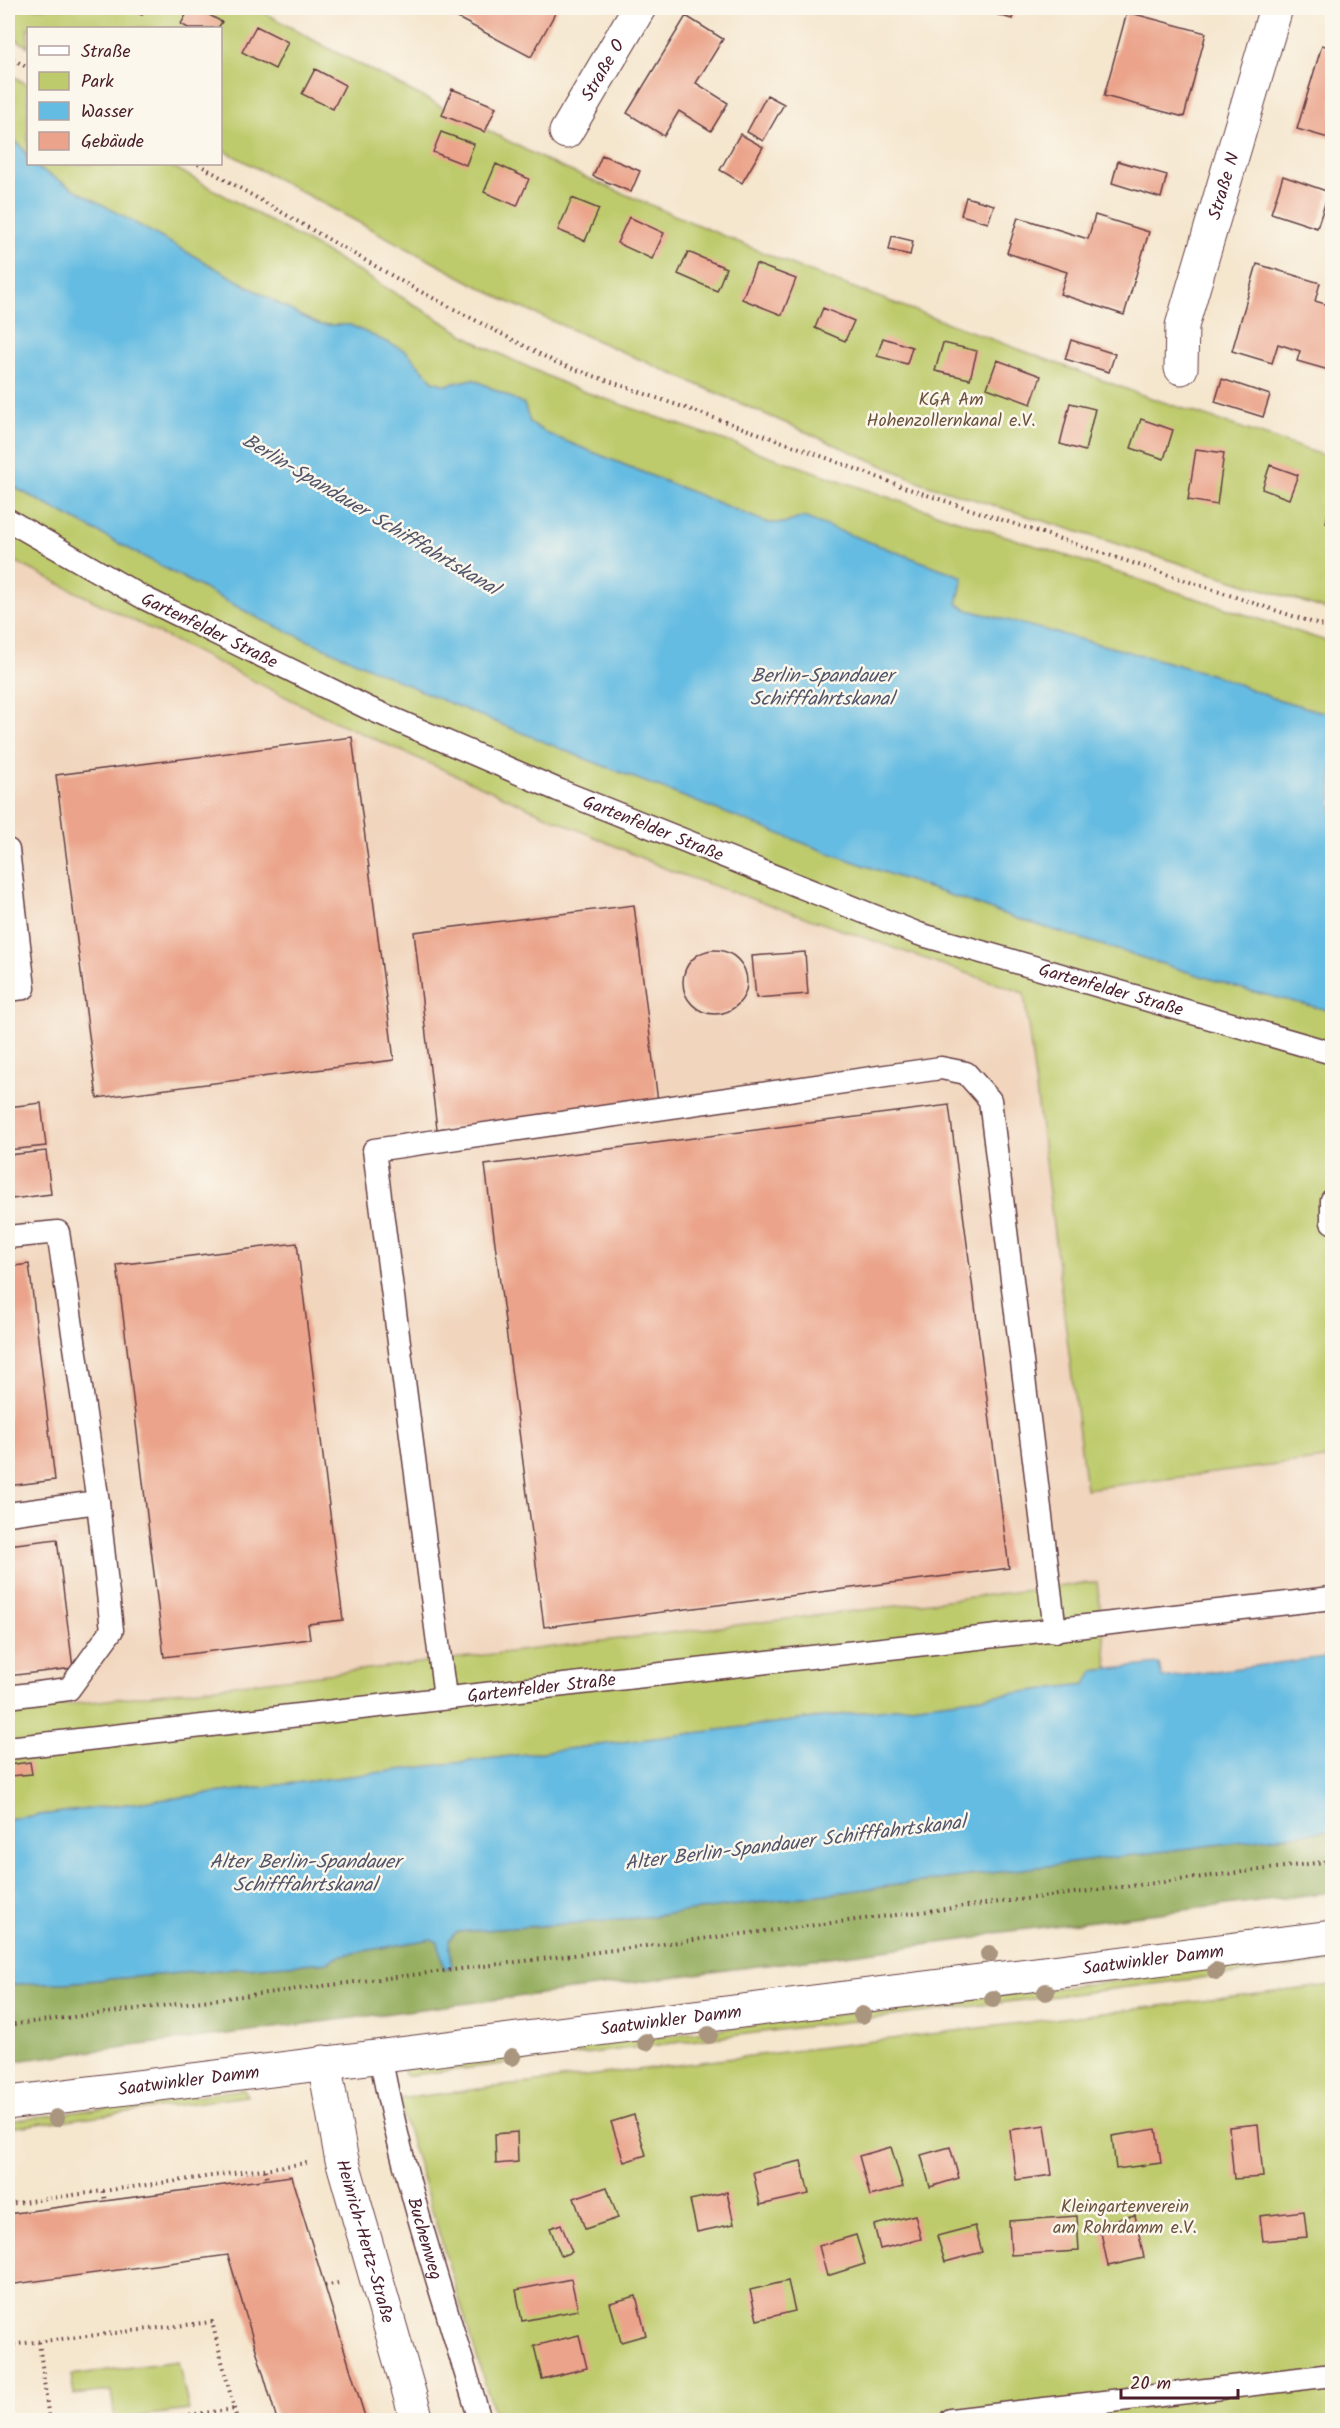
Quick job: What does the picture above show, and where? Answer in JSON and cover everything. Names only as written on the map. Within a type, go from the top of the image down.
[{"type":"main road","name":"Straße O","points":[[566,132],[639,8]]},
{"type":"main road","name":"Straße N","points":[[1181,368],[1182,327],[1276,8]]},
{"type":"main road","name":"Saatwinkler Damm","points":[[8,2103],[1332,1937]]},
{"type":"main road","name":"Heinrich-Hertz-Straße","points":[[324,2062],[341,2156],[417,2421]]},
{"type":"lane","name":"Gartenfelder Straße","points":[[8,520],[144,598],[358,703],[558,790],[919,934],[1332,1053]]},
{"type":"lane","points":[[8,850],[10,898],[24,988],[8,990]]},
{"type":"lane","points":[[446,1697],[374,1150],[941,1068],[966,1073],[990,1100],[1065,1630]]},
{"type":"lane","points":[[1332,1200],[1332,1222]]},
{"type":"lane","points":[[8,1237],[58,1232],[98,1502],[112,1630],[69,1689],[8,1697]]},
{"type":"lane","points":[[8,1514],[98,1502]]},
{"type":"lane","name":"Gartenfelder Straße","points":[[8,1748],[1332,1598]]},
{"type":"lane","name":"Buchenweg","points":[[380,2055],[422,2229],[480,2421]]},
{"type":"lane","points":[[951,2421],[1332,2375]]},
{"type":"path","points":[[8,56],[27,67]]},
{"type":"path","points":[[200,165],[408,285],[557,363],[790,444],[909,489],[1332,629]]},
{"type":"path","points":[[8,2025],[1332,1861]]},
{"type":"path","points":[[8,2205],[265,2170],[341,2156]]},
{"type":"path","points":[[265,2170],[267,2179]]},
{"type":"path","points":[[103,2191],[105,2201]]},
{"type":"path","points":[[325,2286],[338,2283]]},
{"type":"path","points":[[8,2345],[212,2322],[237,2421]]},
{"type":"path","points":[[39,2342],[49,2421]]},
{"type":"path","points":[[148,2421],[235,2409]]},
{"type":"shaded area","points":[[8,558],[332,720],[671,871],[1024,993],[1086,1488],[1332,1458],[1332,1656],[1161,1678],[1159,1664],[1108,1669],[1097,1582],[8,1712]]},
{"type":"green space","name":"KGA Am Hohenzollernkanal e.V.","points":[[8,8],[256,8],[324,46],[551,163],[800,268],[1145,396],[1332,458],[1332,611],[925,484],[504,300],[222,150],[222,27],[27,27],[27,46],[8,34]]},
{"type":"green space","points":[[8,73],[27,84],[27,155],[20,145],[8,136]]},
{"type":"green space","points":[[35,165],[170,165],[343,262],[483,346],[571,387],[896,500],[1332,643],[1332,715],[1270,697],[1220,677],[968,610],[957,604],[963,577],[804,518],[786,523],[768,523],[548,434],[530,423],[524,404],[473,379],[446,385],[433,381],[406,351],[350,325],[320,325],[299,315]]},
{"type":"green space","points":[[8,484],[262,620],[586,759],[829,853],[1015,918],[1246,990],[1332,1011],[1332,1458],[1086,1489],[1024,993],[671,871],[332,720],[8,558]]},
{"type":"green space","points":[[1097,1582],[1108,1669],[1093,1671],[1087,1684],[8,1819],[8,1712]]},
{"type":"green space","points":[[1332,1830],[1332,1892],[994,1933],[977,1938],[8,2062],[8,1986],[16,1984],[67,1983],[328,1962],[342,1955],[431,1939],[438,1942],[444,1968],[451,1967],[449,1940],[456,1932],[620,1920]]},
{"type":"green space","points":[[1332,1954],[1332,1962],[405,2076],[404,2068]]},
{"type":"green space","name":"Kleingartenverein am Rohrdamm e.V.","points":[[1332,1985],[1332,2420],[496,2420],[398,2099]]},
{"type":"green space","points":[[244,2089],[247,2096],[8,2128],[8,2121]]},
{"type":"green space","points":[[178,2361],[189,2410],[115,2419],[111,2391],[74,2395],[71,2375]]},
{"type":"water","name":"Berlin-Spandauer Schifffahrtskanal","points":[[8,136],[24,151],[27,165],[35,165],[299,315],[320,325],[350,325],[406,351],[433,381],[446,385],[473,379],[524,404],[530,423],[548,434],[768,523],[786,523],[803,517],[963,577],[957,604],[968,610],[1220,677],[1270,697],[1332,715],[1332,1011],[1246,990],[1015,918],[829,853],[586,759],[442,700],[262,620],[8,484]]},
{"type":"water","name":"Alter Berlin-Spandauer Schifffahrtskanal","points":[[1332,1656],[1332,1830],[620,1920],[456,1932],[449,1940],[452,1967],[444,1968],[438,1942],[431,1939],[342,1955],[328,1962],[8,1986],[8,1819],[1086,1684],[1093,1671],[1159,1664],[1162,1678]]},
{"type":"building","points":[[127,8],[146,8],[142,15]]},
{"type":"building","points":[[190,8],[197,8],[222,22],[219,27],[186,27],[181,24]]},
{"type":"building","points":[[439,8],[558,8],[531,57]]},
{"type":"building","points":[[975,8],[1015,8],[1012,19]]},
{"type":"building","points":[[1127,12],[1206,33],[1184,117],[1104,96]]},
{"type":"building","points":[[686,16],[723,39],[696,83],[728,103],[711,131],[679,111],[664,136],[627,113]]},
{"type":"building","points":[[256,26],[288,42],[275,69],[242,52]]},
{"type":"building","points":[[1322,45],[1332,48],[1332,139],[1297,129]]},
{"type":"building","points":[[315,69],[345,85],[333,109],[302,94]]},
{"type":"building","points":[[452,89],[496,107],[485,132],[442,115]]},
{"type":"building","points":[[767,95],[784,104],[763,141],[747,132]]},
{"type":"building","points":[[441,132],[474,144],[466,165],[433,152]]},
{"type":"building","points":[[740,134],[763,147],[742,183],[720,170]]},
{"type":"building","points":[[602,155],[640,171],[631,192],[593,176]]},
{"type":"building","points":[[1118,161],[1167,175],[1161,198],[1112,183]]},
{"type":"building","points":[[496,164],[529,179],[517,206],[484,192]]},
{"type":"building","points":[[1283,176],[1329,192],[1317,228],[1271,213]]},
{"type":"building","points":[[966,197],[994,205],[988,223],[961,215]]},
{"type":"building","points":[[572,198],[599,209],[585,241],[558,230]]},
{"type":"building","points":[[1095,215],[1149,232],[1124,315],[1060,294],[1067,272],[1007,253],[1018,217],[1088,239]]},
{"type":"building","points":[[629,217],[664,233],[652,259],[617,243]]},
{"type":"building","points":[[892,236],[913,241],[910,255],[889,250]]},
{"type":"building","points":[[688,252],[726,268],[717,291],[678,274]]},
{"type":"building","points":[[756,264],[796,279],[782,315],[742,299]]},
{"type":"building","points":[[1257,264],[1320,283],[1315,301],[1332,306],[1332,371],[1297,361],[1300,351],[1278,344],[1272,363],[1232,351]]},
{"type":"building","points":[[823,308],[854,321],[845,341],[815,328]]},
{"type":"building","points":[[883,338],[912,347],[907,364],[877,356]]},
{"type":"building","points":[[1071,340],[1115,354],[1109,372],[1065,359]]},
{"type":"building","points":[[943,343],[977,351],[970,379],[935,371]]},
{"type":"building","points":[[997,360],[1041,376],[1031,404],[987,388]]},
{"type":"building","points":[[1222,379],[1270,395],[1263,417],[1215,402]]},
{"type":"building","points":[[1070,403],[1095,409],[1085,451],[1060,444]]},
{"type":"building","points":[[1141,419],[1173,430],[1164,459],[1131,448]]},
{"type":"building","points":[[1196,449],[1224,453],[1217,505],[1188,500]]},
{"type":"building","points":[[1270,465],[1298,475],[1289,499],[1262,489]]},
{"type":"building","points":[[1332,497],[1332,525],[1326,523]]},
{"type":"building","points":[[352,737],[394,1060],[97,1098],[56,775]]},
{"type":"building","points":[[634,905],[658,1102],[437,1129],[414,932]]},
{"type":"building","points":[[709,950],[721,950],[738,959],[745,970],[747,982],[745,994],[738,1005],[721,1014],[709,1014],[697,1009],[688,1000],[683,988],[683,976],[688,964],[697,955]]},
{"type":"building","points":[[805,952],[808,994],[756,998],[752,956]]},
{"type":"building","points":[[41,1103],[46,1146],[8,1150],[8,1107]]},
{"type":"building","points":[[949,1105],[1009,1568],[544,1627],[485,1165]]},
{"type":"building","points":[[46,1151],[51,1194],[12,1199],[8,1155]]},
{"type":"building","points":[[297,1243],[343,1620],[308,1624],[310,1639],[164,1657],[117,1265]]},
{"type":"building","points":[[29,1264],[55,1480],[8,1486],[8,1267]]},
{"type":"building","points":[[57,1539],[73,1668],[8,1676],[8,1545]]},
{"type":"building","points":[[30,1762],[32,1774],[10,1776],[8,1765]]},
{"type":"building","points":[[634,2115],[646,2155],[624,2162],[611,2122]]},
{"type":"building","points":[[1258,2124],[1263,2177],[1234,2179],[1229,2127]]},
{"type":"building","points":[[1045,2125],[1052,2175],[1016,2180],[1010,2130]]},
{"type":"building","points":[[1156,2129],[1161,2163],[1116,2169],[1112,2136]]},
{"type":"building","points":[[517,2132],[518,2162],[496,2164],[495,2134]]},
{"type":"building","points":[[891,2147],[903,2187],[870,2196],[859,2156]]},
{"type":"building","points":[[950,2147],[959,2178],[930,2187],[921,2155]]},
{"type":"building","points":[[801,2161],[809,2194],[760,2205],[753,2172]]},
{"type":"building","points":[[291,2176],[366,2420],[277,2420],[228,2255],[8,2285],[8,2214]]},
{"type":"building","points":[[607,2187],[618,2218],[585,2229],[574,2198]]},
{"type":"building","points":[[727,2192],[734,2224],[697,2232],[690,2200]]},
{"type":"building","points":[[1304,2211],[1307,2237],[1263,2241],[1260,2216]]},
{"type":"building","points":[[915,2215],[921,2239],[880,2249],[874,2225]]},
{"type":"building","points":[[1135,2215],[1144,2258],[1108,2266],[1099,2223]]},
{"type":"building","points":[[1077,2216],[1079,2251],[1011,2255],[1009,2221]]},
{"type":"building","points":[[561,2224],[572,2252],[561,2256],[550,2228]]},
{"type":"building","points":[[975,2226],[982,2252],[945,2262],[937,2236]]},
{"type":"building","points":[[856,2235],[865,2264],[827,2276],[819,2246]]},
{"type":"building","points":[[571,2279],[578,2310],[522,2321],[516,2290]]},
{"type":"building","points":[[788,2281],[795,2311],[757,2320],[750,2290]]},
{"type":"building","points":[[636,2296],[646,2335],[621,2342],[610,2303]]},
{"type":"building","points":[[579,2335],[587,2368],[542,2379],[534,2346]]}]
